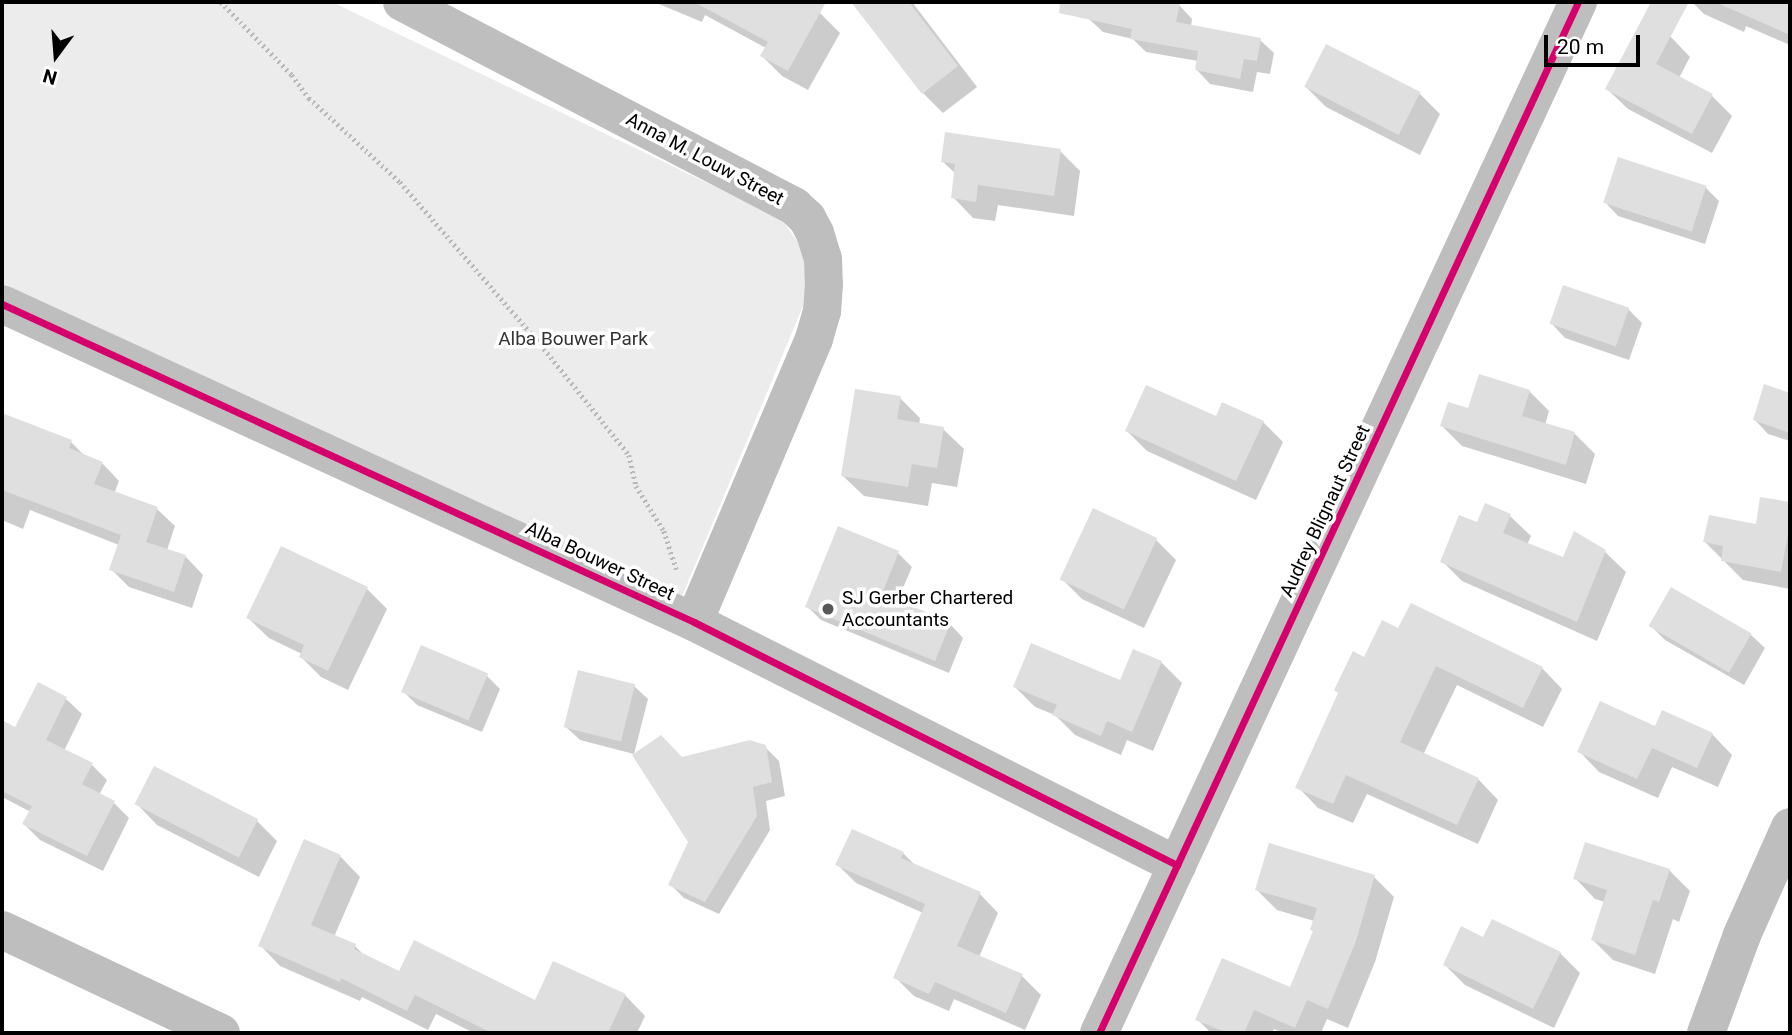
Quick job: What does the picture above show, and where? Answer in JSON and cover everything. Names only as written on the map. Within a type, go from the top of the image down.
[{"type":"street","name":"Anna M. Louw Street","points":[[402,2],[794,206],[807,218],[815,233],[823,259],[824,284],[822,311],[814,339],[694,622]]},
{"type":"street","name":"Audrey Blignaut Street","points":[[1099,1033],[1578,2]]},
{"type":"street","name":"Alba Bouwer Street","points":[[2,304],[694,622],[1177,865]]},
{"type":"street","points":[[1706,1033],[1742,935],[1790,827]]},
{"type":"street","points":[[2,930],[221,1033]]},
{"type":"path","points":[[221,2],[292,75],[309,98],[400,181],[537,340],[629,455],[636,486],[664,531],[694,622]]},
{"type":"green space","name":"Alba Bouwer Park","points":[[2,2],[332,2],[780,218],[802,247],[808,294],[676,611],[2,283]]},
{"type":"building","points":[[694,2],[826,2],[788,71],[760,56],[768,42]]},
{"type":"building","points":[[851,2],[909,2],[958,66],[922,94]]},
{"type":"building","points":[[1060,2],[1180,2],[1176,22],[1261,38],[1257,61],[1244,59],[1240,79],[1195,70],[1198,51],[1130,39],[1132,29],[1059,13]]},
{"type":"building","points":[[1651,2],[1689,2],[1656,64],[1713,94],[1692,134],[1605,89]]},
{"type":"building","points":[[1715,2],[1790,2],[1790,35]]},
{"type":"building","points":[[1326,44],[1420,92],[1399,135],[1304,87]]},
{"type":"building","points":[[945,132],[1061,149],[1054,196],[978,185],[976,202],[951,198],[955,164],[941,162]]},
{"type":"building","points":[[1618,157],[1706,186],[1692,231],[1603,203]]},
{"type":"building","points":[[1563,285],[1629,308],[1616,347],[1550,324]]},
{"type":"building","points":[[1479,374],[1530,390],[1522,416],[1575,432],[1566,465],[1440,426],[1448,402],[1468,408]]},
{"type":"building","points":[[1764,384],[1790,393],[1790,433],[1753,420]]},
{"type":"building","points":[[1146,385],[1216,416],[1222,402],[1264,421],[1236,481],[1125,431]]},
{"type":"building","points":[[855,389],[901,396],[897,419],[944,427],[937,468],[912,464],[908,487],[841,476]]},
{"type":"building","points":[[2,413],[72,440],[69,448],[103,462],[94,484],[158,507],[146,542],[186,555],[174,592],[109,570],[121,535],[2,490]]},
{"type":"building","points":[[1760,497],[1790,502],[1790,523],[1781,572],[1721,561],[1723,546],[1703,542],[1709,515],[1756,524]]},
{"type":"building","points":[[1485,503],[1511,514],[1503,533],[1563,557],[1574,531],[1606,550],[1577,622],[1440,562],[1459,515],[1477,522]]},
{"type":"building","points":[[1093,508],[1157,538],[1124,610],[1060,580]]},
{"type":"building","points":[[838,526],[899,551],[882,594],[951,622],[935,661],[805,607]]},
{"type":"building","points":[[281,546],[368,587],[328,671],[299,657],[304,645],[246,618]]},
{"type":"building","points":[[1671,587],[1752,634],[1729,672],[1648,626]]},
{"type":"building","points":[[1411,603],[1543,667],[1523,708],[1436,666],[1400,742],[1479,778],[1457,825],[1346,775],[1333,804],[1295,788],[1338,693],[1334,690],[1353,651],[1364,657],[1382,620],[1398,628]]},
{"type":"building","points":[[1031,643],[1120,680],[1133,649],[1162,661],[1132,732],[1107,721],[1101,736],[1052,715],[1057,705],[1013,687]]},
{"type":"building","points":[[421,645],[488,674],[468,720],[401,692]]},
{"type":"building","points":[[578,670],[635,684],[621,742],[564,727]]},
{"type":"building","points":[[38,682],[67,697],[46,740],[93,763],[82,784],[115,801],[87,856],[22,824],[32,806],[2,791],[2,720],[15,727]]},
{"type":"building","points":[[1600,701],[1655,726],[1662,710],[1713,733],[1697,768],[1652,748],[1637,779],[1577,752]]},
{"type":"building","points":[[661,735],[682,757],[750,740],[766,745],[772,782],[753,787],[757,816],[705,902],[668,885],[688,842],[632,755]]},
{"type":"building","points":[[154,766],[258,819],[239,857],[134,804]]},
{"type":"building","points":[[852,829],[904,852],[901,858],[981,892],[957,946],[1023,974],[1006,1013],[935,982],[929,994],[893,978],[925,904],[835,865]]},
{"type":"building","points":[[304,839],[341,855],[311,925],[356,944],[354,949],[399,971],[414,940],[535,1000],[553,961],[626,994],[608,1033],[492,1033],[415,995],[407,1011],[341,978],[340,982],[258,946]]},
{"type":"building","points":[[1585,842],[1670,869],[1659,902],[1653,900],[1635,955],[1591,940],[1607,890],[1573,879]]},
{"type":"building","points":[[1269,843],[1375,875],[1356,941],[1328,1009],[1307,1000],[1295,1028],[1254,1010],[1244,1033],[1228,1033],[1195,1020],[1222,958],[1290,987],[1313,931],[1310,930],[1317,908],[1255,890]]},
{"type":"building","points":[[1492,919],[1561,952],[1533,1009],[1443,965],[1461,926],[1483,937]]},
{"type":"cycle path","points":[[1099,1033],[1578,2]]},
{"type":"cycle path","points":[[2,304],[694,622],[1177,865]]},
{"type":"place","name":"SJ Gerber Chartered Accountants","points":[[828,609]]}]
